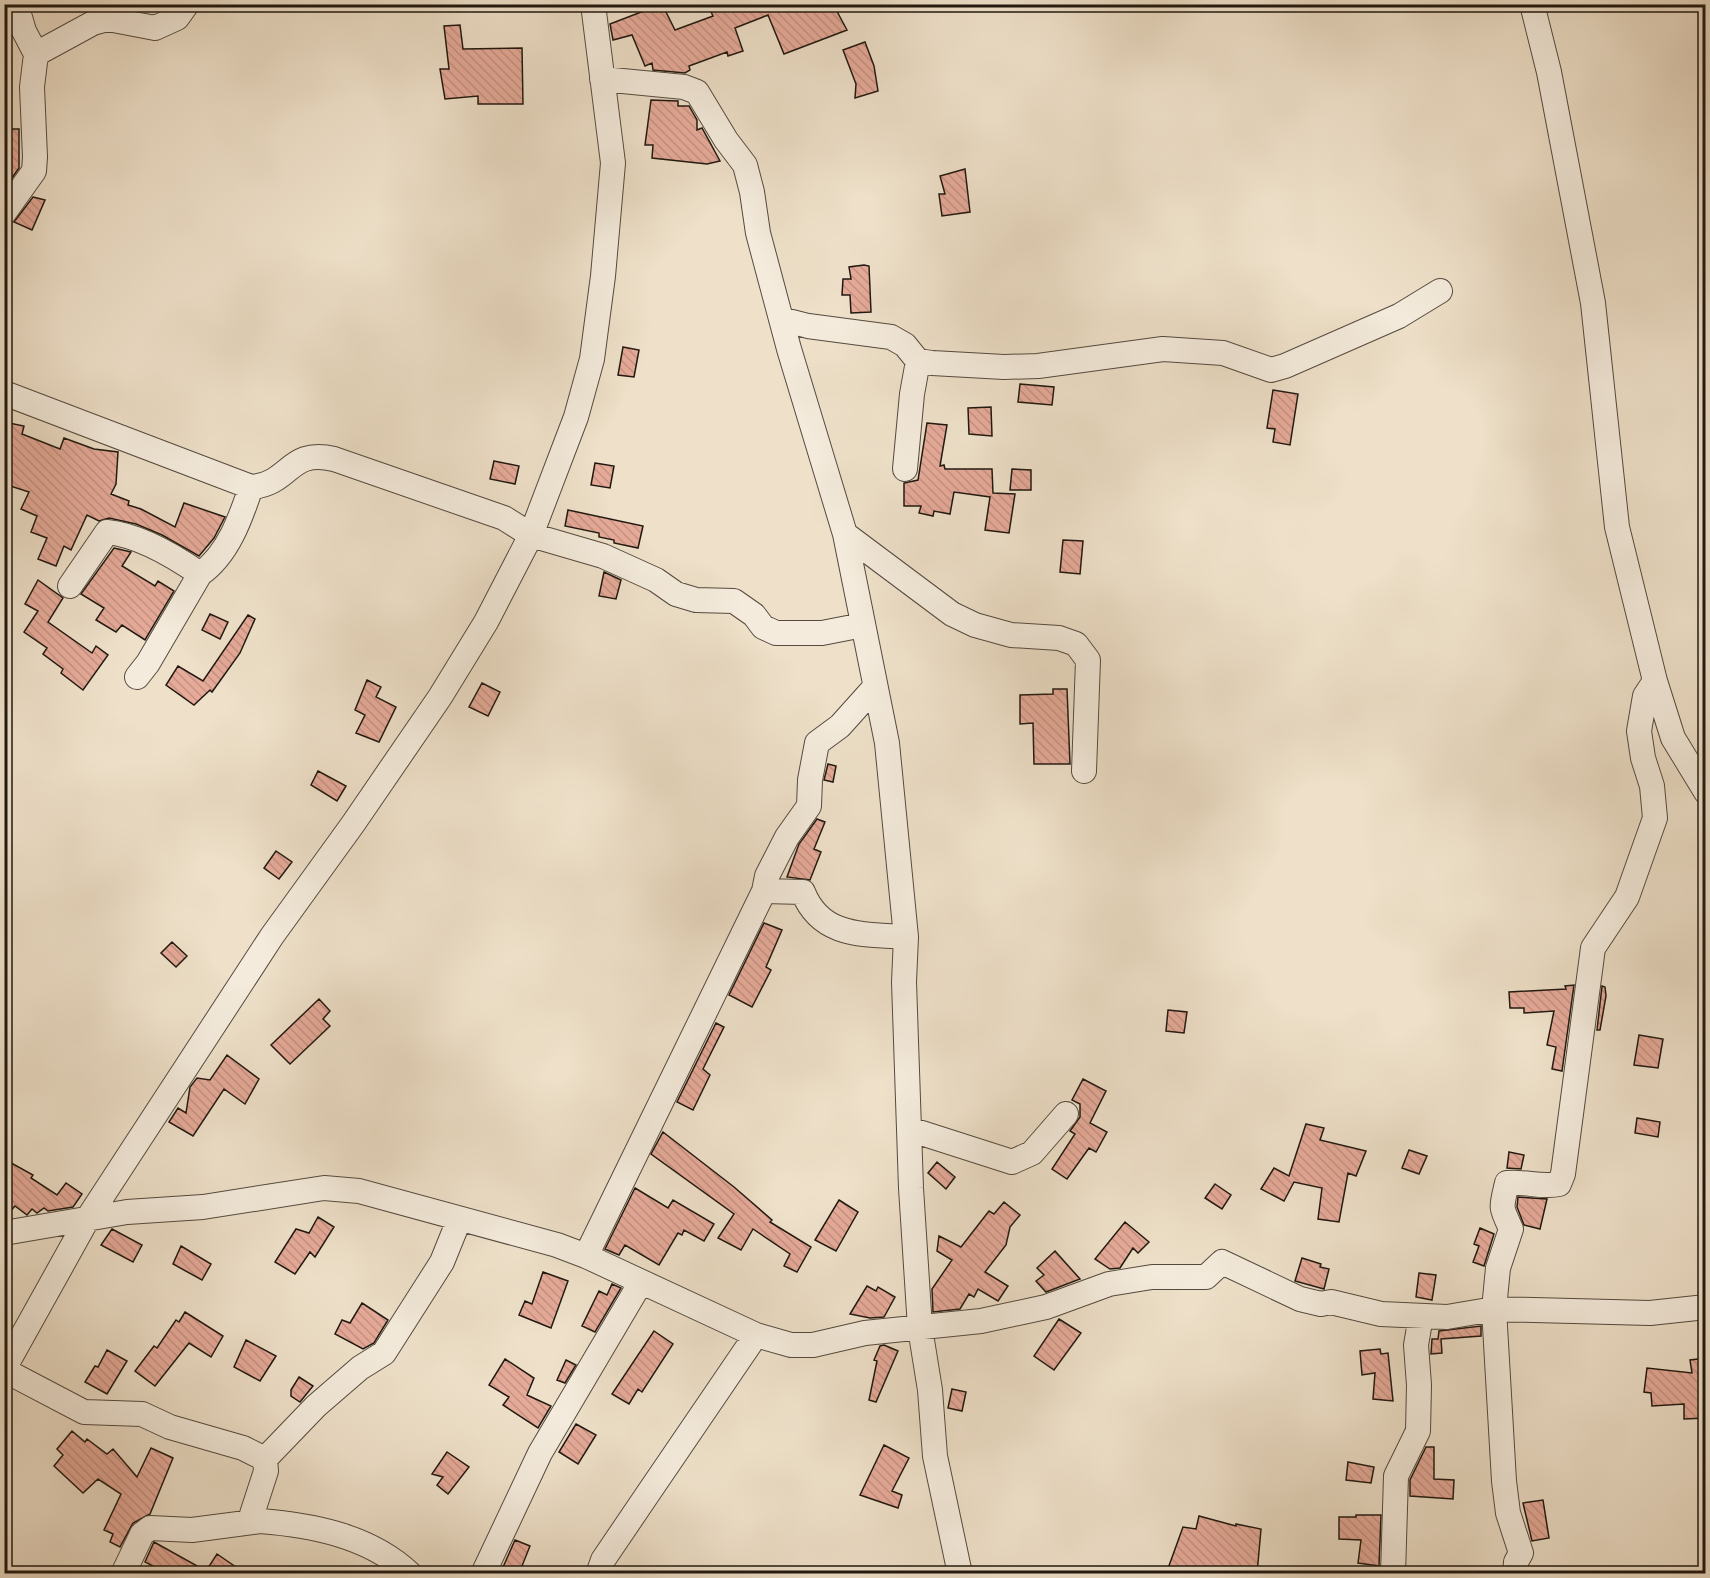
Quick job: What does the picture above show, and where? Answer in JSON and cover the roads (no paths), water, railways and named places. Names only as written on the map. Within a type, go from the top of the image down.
[{"type":"street","points":[[4,213],[34,171],[32,87],[36,54],[24,31],[16,4]]},
{"type":"street","points":[[36,54],[93,23],[108,19],[155,28],[177,18],[187,4]]},
{"type":"street","points":[[265,1459],[243,1448],[170,1427],[142,1414],[84,1412],[4,1369],[88,1218],[272,936],[353,824],[440,697],[486,622],[531,535],[576,417],[592,359],[603,276],[613,163],[593,4]]},
{"type":"street","points":[[1532,4],[1551,83],[1593,303],[1617,527],[1655,681],[1673,738],[1706,792]]},
{"type":"street","points":[[602,79],[691,88],[703,97],[726,140],[745,165],[752,192],[758,233],[781,319],[845,534],[887,743],[906,937],[904,982],[909,1129],[920,1328],[930,1390],[935,1456],[960,1574]]},
{"type":"street","points":[[781,319],[808,326],[891,337],[904,345],[918,361],[1016,367],[1163,350],[1223,353],[1271,370],[1399,316],[1440,291]]},
{"type":"street","points":[[905,469],[912,394],[918,361]]},
{"type":"street","points":[[4,393],[251,487],[273,482],[301,459],[316,455],[504,518],[531,535],[603,556],[656,580],[676,594],[696,600],[734,601],[754,615],[764,627],[776,633],[822,633],[863,625]]},
{"type":"street","points":[[137,677],[148,663],[200,574],[212,566],[239,524],[251,487]]},
{"type":"street","points":[[70,586],[107,532],[122,534],[180,560],[200,574]]},
{"type":"street","points":[[845,534],[952,614],[975,625],[1011,635],[1059,638],[1076,644],[1088,660],[1084,771]]},
{"type":"street","points":[[1515,1574],[1516,1562],[1521,1553],[1508,1513],[1504,1481],[1494,1309],[1498,1269],[1511,1229],[1502,1212],[1508,1183],[1524,1181],[1559,1184],[1571,1120],[1579,1039],[1586,1011],[1593,948],[1626,897],[1655,818],[1652,786],[1639,731],[1646,696],[1655,681]]},
{"type":"street","points":[[586,1256],[764,891],[767,876],[787,837],[809,806],[810,780],[817,743],[840,726],[875,687]]},
{"type":"street","points":[[764,891],[803,892],[809,909],[823,921],[851,933],[906,937]]},
{"type":"street","points":[[909,1129],[1012,1162],[1032,1153],[1066,1114]]},
{"type":"street","points":[[4,1233],[88,1218],[203,1207],[324,1188],[359,1191],[557,1245],[586,1256],[756,1335],[791,1345],[813,1345],[865,1333],[981,1321],[1046,1307],[1108,1284],[1152,1277],[1206,1277],[1222,1263],[1300,1299],[1320,1304],[1331,1302],[1381,1314],[1447,1317],[1494,1309],[1650,1313],[1706,1307]]},
{"type":"street","points":[[260,1521],[252,1514],[266,1471],[265,1459],[316,1406],[360,1368],[384,1353],[441,1262],[459,1220]]},
{"type":"street","points":[[483,1574],[540,1453],[641,1282]]},
{"type":"street","points":[[1392,1574],[1396,1476],[1418,1431],[1419,1385],[1416,1345],[1421,1316]]},
{"type":"street","points":[[598,1574],[603,1560],[756,1335]]},
{"type":"street","points":[[123,1574],[142,1534],[150,1528],[192,1530],[260,1521],[329,1530],[360,1542],[410,1574]]}]
